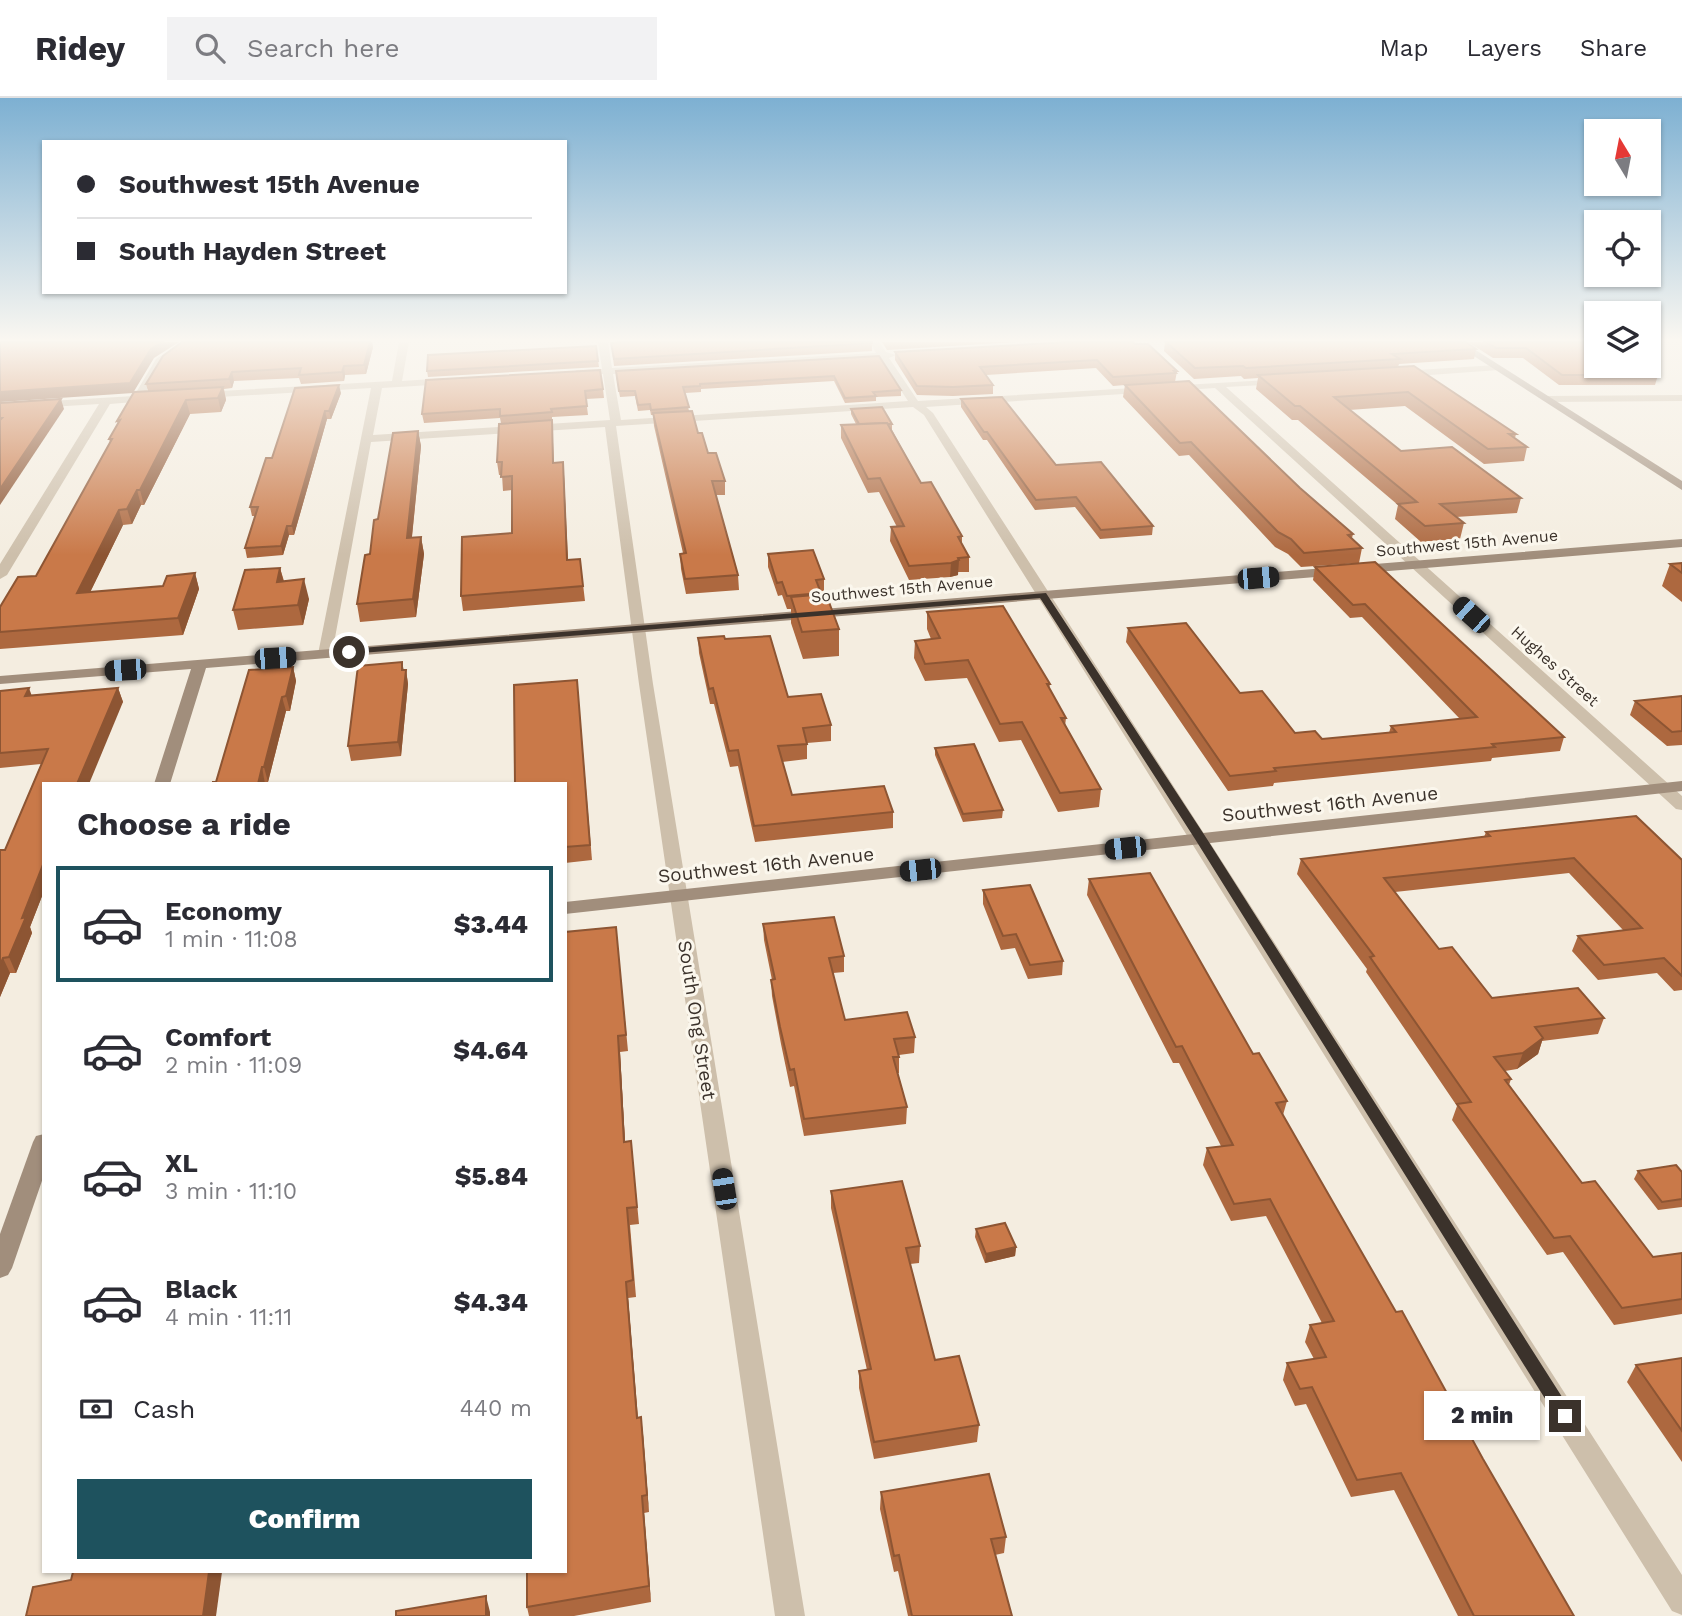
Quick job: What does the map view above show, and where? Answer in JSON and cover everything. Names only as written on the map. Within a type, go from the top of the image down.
[{"type":"main road","points":[[1566,413],[1682,486]]},
{"type":"main road","name":"Southwest 15th Avenue","points":[[0,680],[1682,543]]},
{"type":"main road","points":[[163,782],[200,664]]},
{"type":"main road","name":"Southwest 16th Avenue","points":[[567,908],[1673,787]]},
{"type":"main road","points":[[0,1268],[42,1148]]},
{"type":"street","points":[[0,575],[99,413]]},
{"type":"street","points":[[325,654],[371,413]]},
{"type":"street","name":"South Ong Street","points":[[612,413],[637,628],[790,1616]]},
{"type":"street","points":[[365,439],[782,413]]},
{"type":"street","points":[[928,413],[1201,839],[1682,1601]]},
{"type":"street","name":"Hughes Street","points":[[1248,413],[1415,565],[1673,787],[1682,805]]},
{"type":"building","points":[[0,413],[52,413],[0,489],[2,418]]},
{"type":"building","points":[[122,413],[179,413],[140,490],[137,490],[127,509],[119,510],[77,593],[163,586],[167,576],[195,573],[178,618],[0,632],[0,607],[18,577],[36,576],[112,439],[109,439],[120,420],[117,421]]},
{"type":"building","points":[[287,413],[324,413],[292,526],[287,526],[281,546],[245,548],[258,507],[250,507],[266,458],[272,458]]},
{"type":"building","points":[[500,413],[541,413],[500,416]]},
{"type":"building","points":[[653,413],[693,413],[698,433],[702,433],[708,453],[716,453],[725,481],[712,481],[738,575],[685,579],[680,554],[686,553]]},
{"type":"building","points":[[853,413],[885,413],[892,424],[887,423],[859,424]]},
{"type":"building","points":[[971,413],[1015,413],[1056,465],[1101,462],[1153,526],[1101,530],[1076,497],[1036,500],[987,432],[984,432]]},
{"type":"building","points":[[1151,413],[1222,413],[1300,488],[1353,534],[1348,535],[1362,548],[1304,553],[1291,539],[1278,532],[1191,442],[1180,443]]},
{"type":"building","points":[[1308,413],[1354,413],[1401,451],[1452,447],[1521,498],[1440,504],[1464,523],[1425,526],[1398,504],[1417,502]]},
{"type":"building","points":[[1437,413],[1484,413],[1516,434],[1509,434],[1527,447],[1488,449]]},
{"type":"building","points":[[552,420],[553,463],[563,462],[567,560],[580,559],[583,586],[461,596],[462,537],[512,533],[512,476],[501,477],[502,462],[497,462],[499,424]]},
{"type":"building","points":[[887,423],[921,483],[931,482],[962,536],[958,537],[969,557],[958,558],[959,560],[951,563],[909,566],[891,527],[904,526],[880,478],[868,479],[841,425]]},
{"type":"building","points":[[418,431],[407,538],[421,537],[413,599],[357,604],[365,555],[370,554],[374,520],[378,519],[393,433]]},
{"type":"building","points":[[813,550],[824,579],[816,580],[821,593],[787,596],[782,582],[777,583],[768,554]]},
{"type":"building","points":[[1375,562],[1564,737],[1492,744],[1495,747],[1274,768],[1276,771],[1230,776],[1128,628],[1186,623],[1240,693],[1262,691],[1295,733],[1315,731],[1322,739],[1396,732],[1391,726],[1477,717],[1365,604],[1353,605],[1315,567]]},
{"type":"building","points":[[1682,563],[1682,573],[1670,564]]},
{"type":"building","points":[[280,568],[277,582],[304,579],[298,605],[233,610],[245,570]]},
{"type":"building","points":[[826,594],[839,629],[802,632],[791,597]]},
{"type":"building","points":[[1003,606],[1050,684],[1047,684],[1066,718],[1061,718],[1101,789],[1060,793],[1022,722],[1000,724],[968,660],[925,664],[915,641],[940,638],[927,612]]},
{"type":"building","points":[[724,636],[725,639],[770,636],[788,697],[821,694],[831,725],[803,728],[807,744],[778,746],[792,795],[884,786],[893,812],[754,826],[738,750],[729,751],[713,688],[709,689],[698,638]]},
{"type":"building","points":[[402,662],[402,670],[406,670],[398,742],[348,746],[358,666]]},
{"type":"building","points":[[293,667],[258,782],[216,782],[249,670]]},
{"type":"building","points":[[577,680],[590,845],[567,847],[567,782],[515,782],[514,685]]},
{"type":"building","points":[[29,688],[25,696],[118,688],[78,782],[42,782],[42,867],[22,918],[26,917],[9,957],[3,958],[0,965],[0,850],[5,850],[48,749],[0,753],[0,691]]},
{"type":"building","points":[[1682,696],[1682,731],[1672,732],[1635,701]]},
{"type":"building","points":[[974,744],[1003,810],[963,814],[935,748]]},
{"type":"building","points":[[1636,816],[1682,860],[1682,976],[1664,958],[1604,965],[1578,936],[1642,928],[1574,858],[1384,878],[1439,949],[1452,947],[1492,998],[1578,988],[1604,1018],[1535,1027],[1543,1038],[1523,1053],[1494,1057],[1511,1079],[1505,1080],[1582,1183],[1595,1181],[1653,1257],[1682,1253],[1682,1299],[1622,1308],[1570,1236],[1554,1238],[1457,1104],[1471,1102],[1370,957],[1374,956],[1301,859],[1490,836],[1486,832]]},
{"type":"building","points":[[1150,873],[1253,1054],[1259,1053],[1287,1101],[1276,1103],[1396,1312],[1402,1311],[1483,1459],[1574,1616],[1474,1616],[1401,1473],[1357,1480],[1312,1387],[1300,1389],[1287,1363],[1326,1357],[1310,1325],[1334,1321],[1270,1199],[1234,1204],[1207,1148],[1233,1145],[1182,1046],[1176,1047],[1089,879]]},
{"type":"building","points":[[1030,885],[1063,961],[1030,965],[1016,934],[1003,936],[983,890]]},
{"type":"building","points":[[834,917],[844,956],[829,958],[845,1020],[907,1012],[915,1037],[894,1039],[899,1057],[893,1057],[907,1107],[804,1119],[794,1069],[790,1070],[780,1027],[771,980],[775,979],[763,924]]},
{"type":"building","points":[[616,927],[626,1035],[618,1036],[624,1142],[631,1141],[637,1207],[627,1208],[633,1280],[626,1282],[637,1418],[641,1417],[647,1495],[642,1496],[649,1586],[527,1607],[527,1573],[567,1573],[567,932]]},
{"type":"building","points":[[1676,1165],[1682,1172],[1682,1199],[1662,1202],[1638,1171]]},
{"type":"building","points":[[902,1181],[920,1246],[906,1248],[935,1360],[959,1356],[979,1425],[874,1442],[859,1371],[871,1369],[831,1191]]},
{"type":"building","points":[[1005,1223],[1016,1247],[986,1254],[976,1229]]},
{"type":"building","points":[[1682,1358],[1682,1431],[1636,1365]]},
{"type":"building","points":[[989,1474],[1006,1537],[991,1539],[1012,1616],[912,1616],[899,1555],[894,1556],[881,1492]]},
{"type":"building","points":[[73,1573],[209,1573],[203,1616],[26,1616],[33,1587],[71,1580]]},
{"type":"building","points":[[486,1596],[486,1616],[396,1616],[396,1611]]},
{"type":"route","points":[[349,652],[1043,595],[1201,839],[1565,1416]]}]
